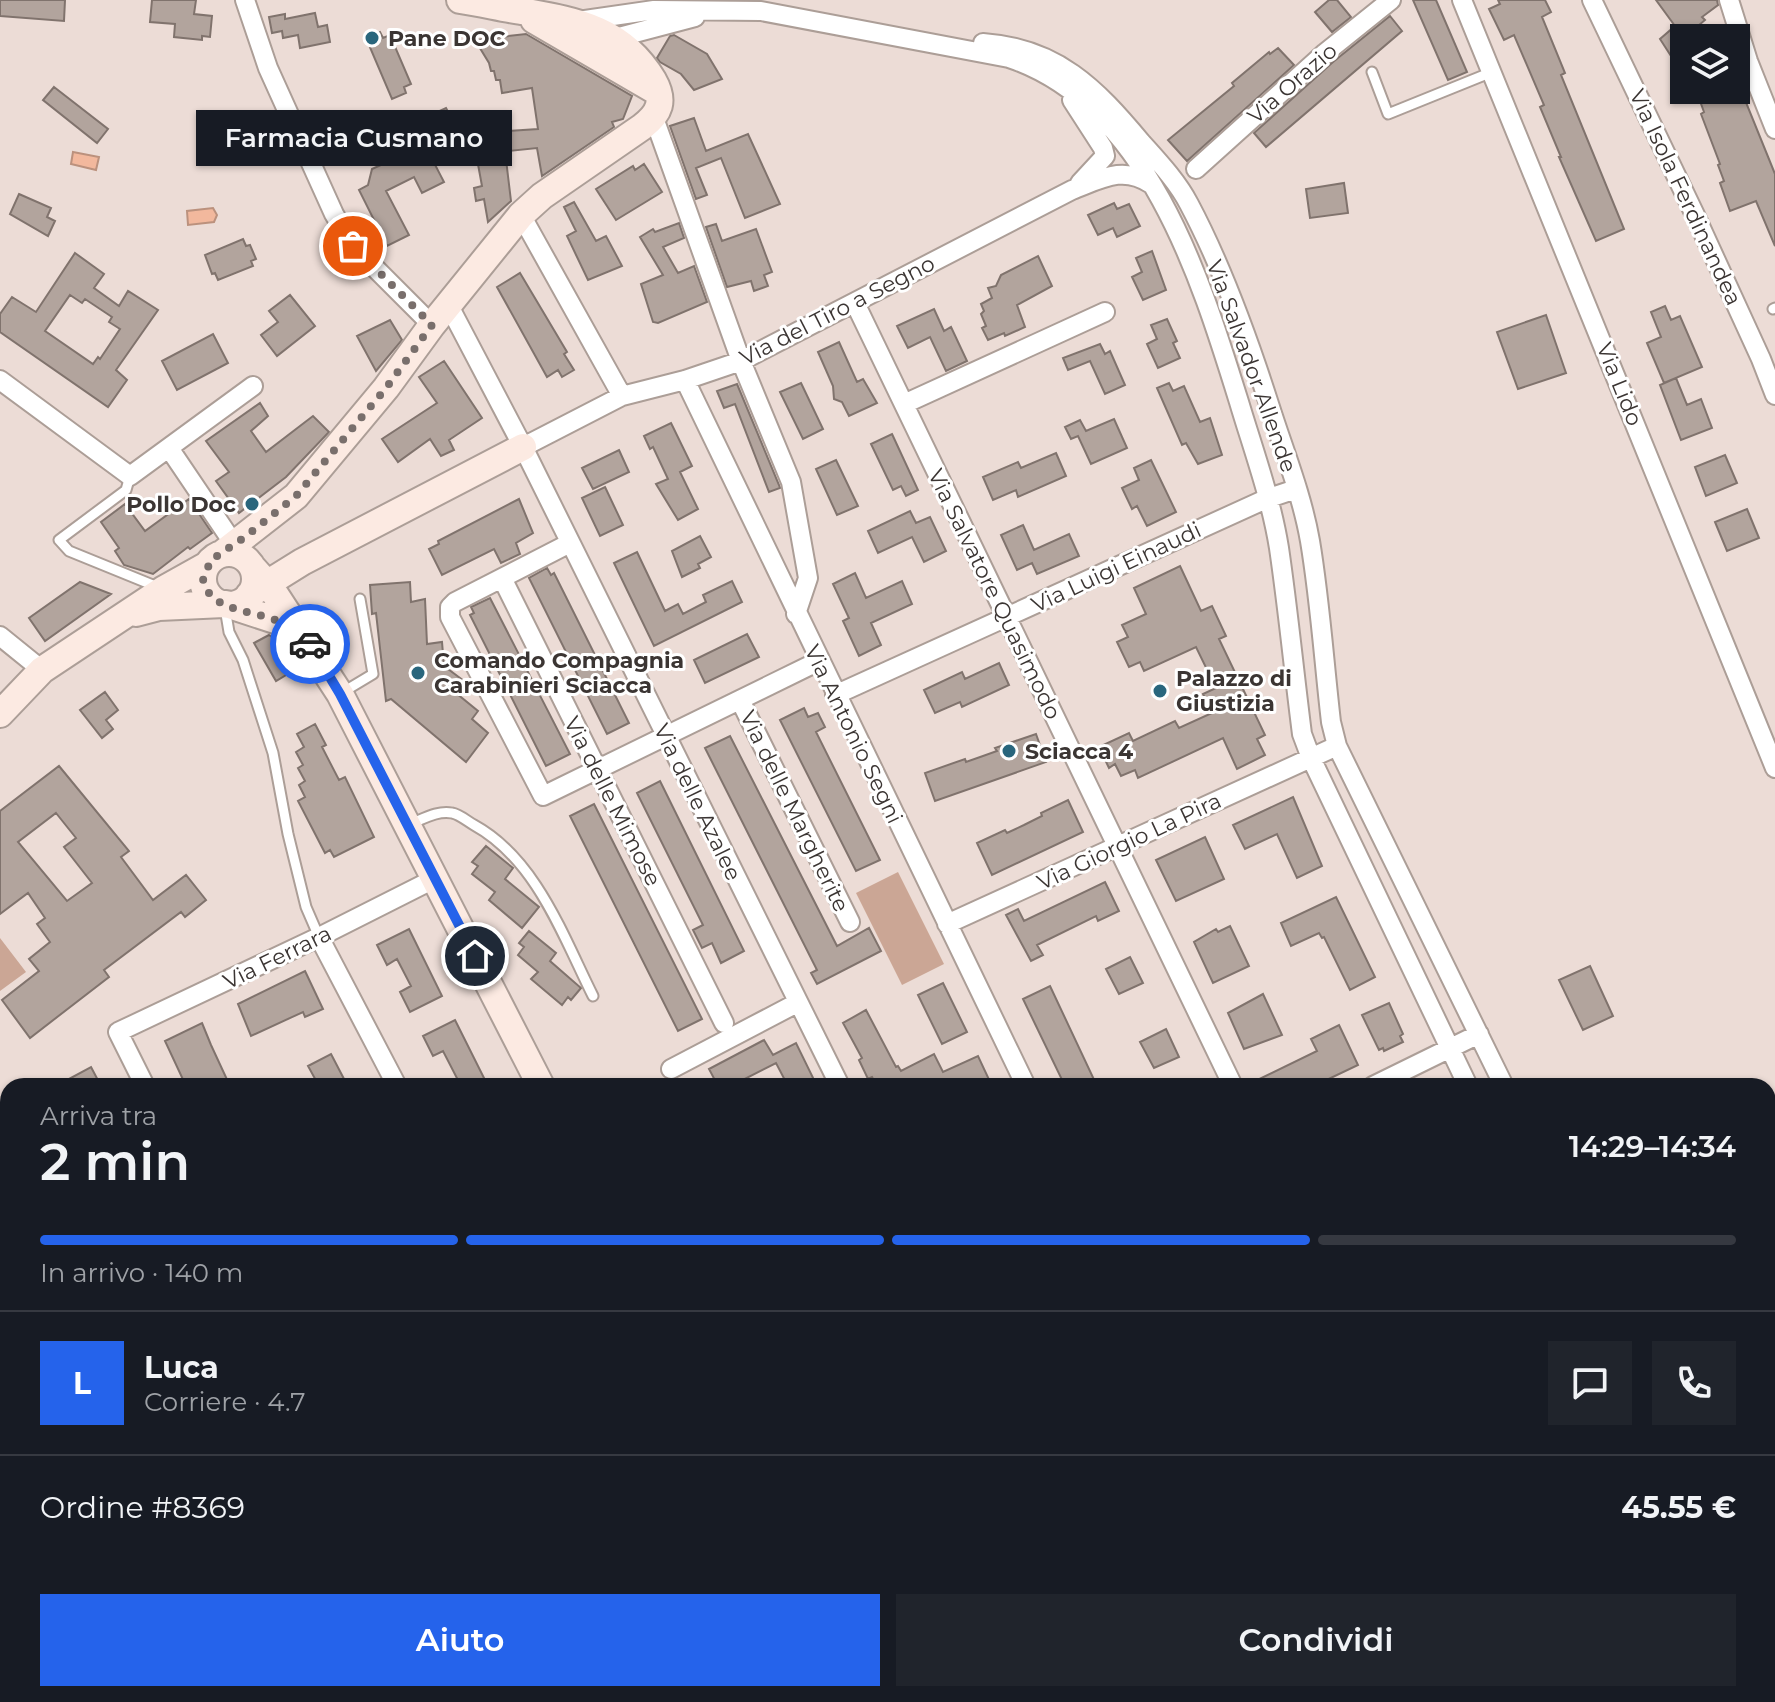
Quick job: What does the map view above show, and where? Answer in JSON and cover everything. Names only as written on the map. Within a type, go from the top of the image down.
[{"type":"street","name":"Via delle Azalee","points":[[245,0],[268,68],[334,214],[353,246],[440,315],[523,447],[836,1078]]},
{"type":"street","points":[[460,0],[517,11],[580,34],[614,38],[643,65]]},
{"type":"street","name":"Via Orazio","points":[[1196,169],[1325,53],[1391,0]]},
{"type":"street","name":"Via Lido","points":[[1462,0],[1775,768]]},
{"type":"street","name":"Via Isola Ferdinandea","points":[[1592,0],[1708,243],[1775,395]]},
{"type":"street","points":[[1729,0],[1748,61],[1775,129]]},
{"type":"street","name":"Via Salvador Allende","points":[[580,34],[654,10],[761,11],[1009,58],[1033,66],[1058,80],[1095,111],[1128,149],[1155,187],[1211,316],[1262,478],[1278,545],[1302,734],[1464,1078]]},
{"type":"street","name":"Via Salvador Allende","points":[[614,38],[725,10]]},
{"type":"street","points":[[663,24],[649,36],[643,65],[741,361],[791,482],[808,578],[796,614]]},
{"type":"street","points":[[580,34],[657,105]]},
{"type":"street","name":"Via Salvador Allende","points":[[914,39],[1010,45],[1062,65],[1107,101],[1158,161],[1188,203],[1234,305],[1310,539],[1331,722],[1337,746],[1500,1078]]},
{"type":"street","points":[[1058,80],[1103,148],[1105,156],[1072,190]]},
{"type":"street","points":[[125,615],[159,607],[236,577],[296,496],[386,388],[516,220],[657,105]]},
{"type":"street","name":"Via del Tiro a Segno","points":[[236,577],[302,562],[622,396],[685,380],[741,361],[1072,190],[1125,173],[1141,177],[1155,187]]},
{"type":"street","points":[[516,220],[622,396]]},
{"type":"street","name":"Via Salvatore Quasimodo","points":[[855,303],[1229,1078]]},
{"type":"street","points":[[904,404],[1105,312]]},
{"type":"street","points":[[0,380],[130,476],[253,386]]},
{"type":"street","name":"Via Antonio Segni","points":[[685,380],[1022,1078]]},
{"type":"street","points":[[169,448],[236,577],[278,621],[309,643]]},
{"type":"street","name":"Via Salvador Allende","points":[[1266,499],[1296,489]]},
{"type":"street","name":"Via Luigi Einaudi","points":[[835,695],[1266,499]]},
{"type":"street","points":[[570,543],[450,607],[450,617],[543,796],[819,661]]},
{"type":"street","points":[[0,714],[42,670],[164,589],[236,577]]},
{"type":"street","points":[[236,577],[309,643],[340,694],[537,1078]]},
{"type":"street","name":"Via delle Mimose","points":[[502,578],[724,1023]]},
{"type":"street","points":[[0,636],[42,670]]},
{"type":"street","name":"Via delle Margherite","points":[[740,700],[850,922]]},
{"type":"street","points":[[1311,758],[1337,746]]},
{"type":"street","name":"Via Giorgio La Pira","points":[[947,924],[1311,758]]},
{"type":"street","name":"Via Ferrara","points":[[141,1078],[118,1032],[436,878]]},
{"type":"street","points":[[319,937],[393,1078]]},
{"type":"street","points":[[671,1069],[797,1003]]},
{"type":"street","points":[[1389,1078],[1479,1034]]},
{"type":"lane","points":[[1372,72],[1388,114],[1492,72]]},
{"type":"lane","points":[[130,476],[126,490],[59,540],[69,551],[164,589]]},
{"type":"lane","points":[[236,577],[229,632],[243,660],[273,753],[306,907],[319,937]]},
{"type":"lane","points":[[340,694],[373,674],[360,599]]},
{"type":"lane","points":[[407,826],[435,814],[452,813],[485,831],[518,862],[544,897],[593,996]]},
{"type":"shaded area","points":[[73,152],[99,157],[96,170],[71,164]]},
{"type":"shaded area","points":[[213,208],[217,215],[214,222],[188,225],[187,211]]},
{"type":"shaded area","points":[[898,872],[944,964],[902,985],[856,893]]},
{"type":"shaded area","points":[[0,938],[26,972],[0,991]]},
{"type":"building","points":[[0,0],[65,0],[64,21],[0,16]]},
{"type":"building","points":[[152,0],[196,0],[194,14],[212,16],[210,37],[202,36],[202,40],[174,37],[175,24],[150,22]]},
{"type":"building","points":[[1329,0],[1337,0],[1351,17],[1332,32],[1315,12]]},
{"type":"building","points":[[1413,0],[1436,0],[1467,72],[1448,80]]},
{"type":"building","points":[[1498,0],[1545,0],[1551,12],[1542,17],[1565,73],[1561,75],[1624,229],[1596,241],[1559,157],[1540,107],[1544,105],[1514,35],[1504,40],[1489,9],[1500,4]]},
{"type":"building","points":[[1656,0],[1717,0],[1718,5],[1702,17],[1705,20],[1700,24],[1674,24]]},
{"type":"building","points":[[315,13],[318,27],[327,25],[330,42],[300,48],[298,35],[283,38],[282,31],[272,33],[269,17],[285,14],[285,19]]},
{"type":"building","points":[[1390,16],[1402,31],[1266,147],[1254,133]]},
{"type":"building","points":[[1670,30],[1670,54],[1660,39]]},
{"type":"building","points":[[380,32],[383,38],[390,35],[411,84],[404,87],[406,93],[392,99],[366,38]]},
{"type":"building","points":[[526,34],[632,96],[623,119],[612,122],[614,127],[542,176],[537,148],[509,151],[507,131],[538,129],[532,88],[502,93],[500,80],[496,80],[494,71],[491,71],[475,40]]},
{"type":"building","points":[[674,35],[707,54],[722,79],[694,90],[681,74],[660,62],[657,58],[670,36]]},
{"type":"building","points":[[1278,48],[1294,65],[1187,161],[1168,140],[1234,86],[1232,83],[1269,52]]},
{"type":"building","points":[[54,87],[108,129],[97,143],[43,100]]},
{"type":"building","points":[[1701,104],[1747,104],[1775,174],[1775,246],[1756,201],[1730,211],[1720,183],[1724,181],[1720,164],[1701,114],[1704,112]]},
{"type":"building","points":[[446,108],[461,136],[448,143],[433,114]]},
{"type":"building","points":[[694,118],[706,151],[748,134],[780,204],[745,218],[721,158],[696,168],[707,195],[696,199],[670,126]]},
{"type":"building","points":[[504,143],[511,201],[488,222],[484,199],[476,201],[474,188],[482,186],[475,148]]},
{"type":"building","points":[[405,154],[406,158],[412,155],[415,162],[430,155],[444,182],[422,193],[414,177],[386,191],[409,235],[387,246],[359,190],[368,185],[372,169]]},
{"type":"building","points":[[644,164],[662,192],[616,220],[596,189],[633,166],[635,170]]},
{"type":"building","points":[[1344,183],[1348,213],[1310,218],[1306,189]]},
{"type":"building","points":[[19,194],[51,208],[47,217],[55,221],[48,236],[10,214]]},
{"type":"building","points":[[574,202],[596,241],[606,236],[622,266],[588,280],[567,236],[576,231],[564,207]]},
{"type":"building","points":[[1114,203],[1117,209],[1129,204],[1140,226],[1117,237],[1113,228],[1098,235],[1088,215]]},
{"type":"building","points":[[679,223],[684,238],[663,247],[678,273],[694,266],[707,302],[658,323],[653,322],[641,284],[663,275],[640,237],[653,229],[655,232]]},
{"type":"building","points":[[716,224],[722,241],[756,229],[772,272],[764,275],[768,286],[754,291],[751,281],[727,287],[706,227]]},
{"type":"building","points":[[243,239],[246,246],[250,245],[256,259],[251,261],[253,266],[218,280],[215,273],[212,274],[205,255]]},
{"type":"building","points":[[1152,251],[1166,290],[1143,300],[1132,277],[1142,272],[1136,258]]},
{"type":"building","points":[[75,253],[104,274],[94,288],[119,306],[128,291],[158,310],[116,370],[127,380],[108,407],[0,332],[0,314],[12,297],[36,312]],"holes":[[[70,295],[82,303],[85,299],[112,317],[109,322],[120,329],[100,359],[98,357],[93,364],[45,331]]]},
{"type":"building","points":[[1038,256],[1052,286],[1017,305],[1025,327],[988,340],[982,328],[986,326],[981,304],[992,298],[988,288],[996,286],[1001,275]]},
{"type":"building","points":[[520,273],[567,352],[564,354],[574,370],[562,377],[558,370],[547,377],[497,287]]},
{"type":"building","points":[[290,295],[315,326],[277,356],[261,335],[278,322],[269,311]]},
{"type":"building","points":[[1665,306],[1671,320],[1680,316],[1702,367],[1664,383],[1647,343],[1661,337],[1651,312]]},
{"type":"building","points":[[934,309],[944,331],[951,327],[967,361],[946,371],[930,337],[908,348],[897,326]]},
{"type":"building","points":[[1546,315],[1566,373],[1518,389],[1497,332]]},
{"type":"building","points":[[1167,319],[1177,341],[1173,343],[1180,358],[1158,368],[1147,344],[1157,339],[1151,325]]},
{"type":"building","points":[[390,320],[402,340],[376,371],[357,336]]},
{"type":"building","points":[[213,334],[228,363],[177,390],[162,361]]},
{"type":"building","points":[[839,342],[857,382],[863,379],[877,403],[849,416],[842,402],[834,399],[833,386],[818,352]]},
{"type":"building","points":[[1100,344],[1105,354],[1110,351],[1125,385],[1105,394],[1090,361],[1068,370],[1063,358]]},
{"type":"building","points":[[444,361],[482,418],[449,440],[454,450],[441,456],[430,439],[398,462],[382,439],[437,403],[419,377]]},
{"type":"building","points":[[1676,378],[1687,405],[1701,399],[1712,428],[1681,440],[1660,385]]},
{"type":"building","points":[[801,383],[823,429],[803,439],[780,392]]},
{"type":"building","points":[[1169,383],[1173,391],[1184,386],[1200,422],[1210,418],[1222,455],[1198,464],[1186,443],[1182,445],[1157,388]]},
{"type":"building","points":[[737,384],[780,488],[769,492],[735,404],[724,408],[717,391]]},
{"type":"building","points":[[260,403],[268,416],[251,431],[266,452],[313,416],[329,432],[286,477],[239,513],[216,481],[229,472],[206,441]]},
{"type":"building","points":[[1114,419],[1127,448],[1091,464],[1078,436],[1071,439],[1065,427],[1080,420],[1086,431]]},
{"type":"building","points":[[671,423],[692,466],[680,472],[698,509],[678,520],[656,484],[668,479],[653,447],[650,449],[644,436]]},
{"type":"building","points":[[892,434],[918,490],[906,496],[901,486],[893,490],[871,444]]},
{"type":"building","points":[[619,450],[629,472],[593,489],[582,468]]},
{"type":"building","points":[[1056,453],[1066,476],[1018,497],[1016,490],[993,500],[983,477],[1018,462],[1021,468]]},
{"type":"building","points":[[1725,455],[1737,483],[1706,496],[1695,467]]},
{"type":"building","points":[[836,460],[858,506],[837,515],[816,469]]},
{"type":"building","points":[[1151,460],[1176,512],[1147,526],[1137,506],[1132,509],[1122,488],[1139,480],[1134,468]]},
{"type":"building","points":[[605,487],[623,525],[600,536],[582,498]]},
{"type":"building","points":[[189,499],[212,533],[153,574],[124,565],[115,551],[119,548],[101,522],[125,504],[145,531]]},
{"type":"building","points":[[519,499],[533,533],[516,543],[520,554],[501,563],[494,549],[442,575],[429,549],[439,544],[438,541]]},
{"type":"building","points":[[1747,509],[1759,538],[1727,551],[1715,522]]},
{"type":"building","points":[[910,511],[916,523],[930,517],[946,551],[924,562],[912,537],[878,553],[868,531]]},
{"type":"building","points":[[1023,525],[1034,550],[1069,534],[1079,556],[1037,574],[1032,563],[1017,570],[1001,535]]},
{"type":"building","points":[[700,536],[711,557],[698,564],[700,568],[682,577],[672,551]]},
{"type":"building","points":[[637,552],[665,611],[678,604],[683,614],[706,602],[703,595],[732,581],[742,602],[654,646],[614,563]]},
{"type":"building","points":[[1180,566],[1201,611],[1212,606],[1226,636],[1219,639],[1265,735],[1257,739],[1265,755],[1237,769],[1223,738],[1138,778],[1135,770],[1121,776],[1115,764],[1109,768],[1099,747],[1129,733],[1133,741],[1175,721],[1179,728],[1212,713],[1203,694],[1216,688],[1196,647],[1144,671],[1140,662],[1129,667],[1117,642],[1128,637],[1122,625],[1146,614],[1134,588]]},
{"type":"building","points":[[547,568],[551,575],[554,573],[629,723],[607,734],[529,578]]},
{"type":"building","points":[[855,573],[866,598],[902,581],[912,604],[871,623],[881,645],[859,656],[843,621],[849,618],[833,584]]},
{"type":"building","points":[[80,582],[111,594],[45,641],[29,618]]},
{"type":"building","name":"Comando Compagnia Carabinieri Sciacca","points":[[410,582],[411,602],[425,599],[427,644],[442,642],[444,666],[464,681],[456,693],[478,711],[472,719],[488,733],[466,762],[391,699],[386,701],[370,585]]},
{"type":"building","points":[[490,598],[570,754],[546,766],[470,615],[474,613],[471,607]]},
{"type":"building","points":[[747,634],[759,657],[705,683],[694,660]]},
{"type":"building","points":[[269,635],[292,650],[301,666],[276,681],[254,643]]},
{"type":"building","points":[[999,663],[1009,685],[962,707],[960,702],[935,713],[924,690],[962,672],[965,679]]},
{"type":"building","points":[[105,692],[118,710],[106,720],[113,729],[102,738],[80,710]]},
{"type":"building","points":[[804,708],[808,717],[818,713],[825,727],[816,732],[880,860],[856,871],[780,720]]},
{"type":"building","points":[[315,724],[326,745],[322,747],[339,780],[345,777],[374,837],[334,857],[330,850],[325,853],[298,801],[305,797],[299,785],[305,781],[298,768],[303,765],[296,752],[304,747],[297,734]]},
{"type":"building","points":[[1036,734],[1046,762],[935,801],[925,773],[965,759],[966,762]]},
{"type":"building","points":[[730,736],[837,946],[869,928],[881,951],[817,984],[811,973],[817,970],[705,748]]},
{"type":"building","points":[[59,766],[129,851],[121,857],[153,900],[186,875],[206,900],[185,917],[181,912],[104,970],[109,977],[30,1038],[2,1000],[39,971],[29,959],[50,942],[37,924],[45,918],[28,893],[0,914],[0,811]],"holes":[[[56,813],[76,838],[64,847],[92,883],[67,901],[18,842]]]},
{"type":"building","points":[[660,781],[744,951],[721,963],[712,943],[702,948],[693,930],[703,925],[637,793]]},
{"type":"building","points":[[1293,797],[1322,866],[1297,878],[1277,834],[1245,849],[1233,825]]},
{"type":"building","points":[[1068,800],[1083,832],[992,875],[977,843],[1024,825]]},
{"type":"building","points":[[594,804],[702,1019],[678,1031],[570,816]]},
{"type":"building","points":[[1205,837],[1224,879],[1176,901],[1156,860]]},
{"type":"building","points":[[486,846],[513,868],[505,879],[539,907],[522,928],[489,900],[495,892],[472,874],[478,866],[472,862]]},
{"type":"building","points":[[1105,882],[1119,911],[1098,921],[1096,916],[1037,945],[1043,955],[1031,961],[1006,915],[1018,909],[1024,921]]},
{"type":"building","points":[[1336,897],[1375,977],[1350,990],[1324,937],[1319,933],[1291,946],[1281,923]]},
{"type":"building","points":[[1230,926],[1249,966],[1213,983],[1194,942],[1216,929],[1218,932]]},
{"type":"building","points":[[409,929],[442,996],[410,1012],[400,992],[411,986],[397,959],[387,965],[377,945]]},
{"type":"building","points":[[529,931],[556,953],[550,961],[581,988],[562,1005],[531,979],[538,972],[518,955],[524,947],[519,943]]},
{"type":"building","points":[[1130,957],[1143,983],[1119,994],[1106,969]]},
{"type":"building","points":[[1590,966],[1613,1016],[1583,1030],[1559,980]]},
{"type":"building","points":[[305,971],[323,1009],[305,1017],[303,1012],[251,1036],[238,1004]]},
{"type":"building","points":[[943,983],[967,1032],[942,1044],[918,995]]},
{"type":"building","points":[[1050,986],[1093,1078],[1061,1078],[1023,999]]},
{"type":"building","points":[[1263,994],[1282,1035],[1244,1049],[1228,1013]]},
{"type":"building","points":[[1389,1003],[1403,1034],[1400,1036],[1403,1042],[1384,1051],[1383,1048],[1379,1050],[1362,1015]]},
{"type":"building","points":[[866,1010],[901,1071],[934,1054],[943,1072],[978,1056],[988,1078],[868,1078],[859,1060],[862,1058],[843,1023]]},
{"type":"building","points":[[455,1020],[484,1078],[457,1078],[443,1051],[433,1056],[423,1036]]},
{"type":"building","points":[[202,1023],[226,1078],[182,1078],[165,1041]]},
{"type":"building","points":[[1339,1025],[1358,1065],[1331,1078],[1261,1078],[1317,1051],[1311,1039]]},
{"type":"building","points":[[1166,1029],[1179,1057],[1154,1068],[1140,1042]]},
{"type":"building","points":[[764,1040],[773,1055],[796,1043],[813,1078],[784,1078],[776,1063],[747,1078],[714,1078],[709,1069]]},
{"type":"building","points":[[331,1054],[343,1078],[315,1078],[308,1066]]},
{"type":"building","points":[[91,1067],[97,1078],[71,1078]]},
{"type":"way so far","points":[[310,644],[278,621],[217,602],[207,592],[203,579],[211,560],[296,496],[386,388],[432,325],[353,246]]},
{"type":"place","name":"Pane DOC","points":[[372,38]]},
{"type":"place","name":"Farmacia Cusmano","points":[[353,246]]},
{"type":"place","name":"Pollo Doc","points":[[252,504]]},
{"type":"place","name":"Comando Compagnia Carabinieri Sciacca","points":[[418,673]]},
{"type":"place","name":"Palazzo di Giustizia","points":[[1160,691]]},
{"type":"place","name":"Sciacca 4","points":[[1009,751]]},
{"type":"route","points":[[310,644],[340,694],[475,956]]}]
